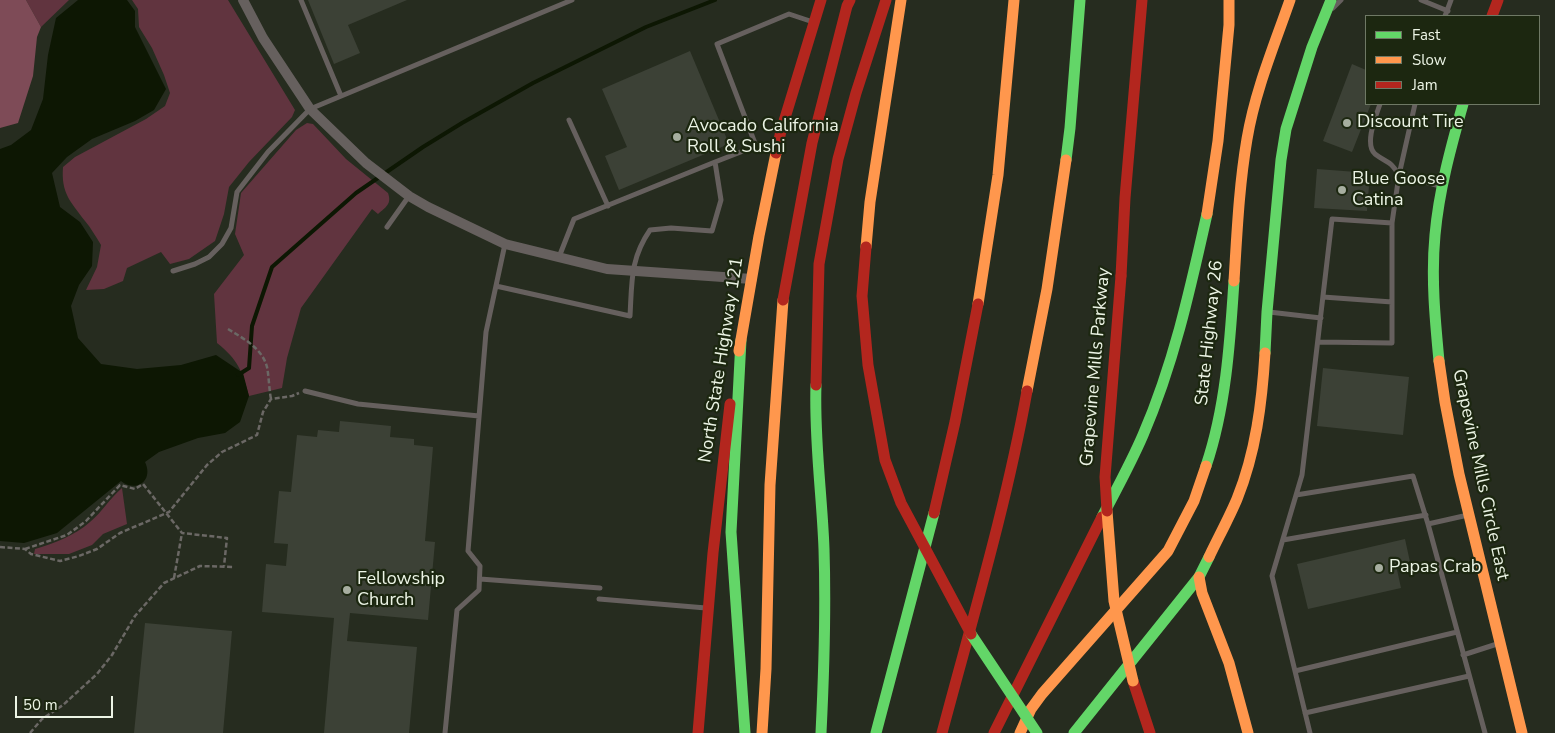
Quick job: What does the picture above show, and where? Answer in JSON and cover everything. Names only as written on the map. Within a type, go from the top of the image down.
[{"type":"main road","name":"North State Highway 121","points":[[698,733],[727,424],[740,340],[781,131],[821,0]]},
{"type":"main road","points":[[762,733],[766,669],[770,485],[781,309],[812,143],[850,0]]},
{"type":"main road","points":[[821,733],[825,639],[824,548],[815,410],[819,264],[838,159],[856,93],[886,0]]},
{"type":"main road","points":[[901,0],[870,202],[862,296],[868,365],[885,460],[901,503],[969,631],[1037,733]]},
{"type":"main road","points":[[876,733],[919,577],[978,305],[1000,156],[1014,0]]},
{"type":"main road","points":[[942,733],[1001,510],[1019,433],[1047,289],[1070,128],[1080,0]]},
{"type":"main road","name":"Grapevine Mills Parkway","points":[[1142,0],[1125,198],[1121,276],[1105,478],[1114,600],[1133,681],[1150,733]]},
{"type":"main road","points":[[994,733],[1143,435],[1166,375],[1185,314],[1208,208],[1218,141],[1229,25],[1229,0]]},
{"type":"main road","name":"State Highway 26","points":[[1020,733],[1031,709],[1042,694],[1168,551],[1194,501],[1210,454],[1230,346],[1238,208],[1247,138],[1260,86],[1290,0]]},
{"type":"main road","points":[[1074,733],[1199,576],[1237,499],[1251,458],[1264,392],[1267,312],[1281,160],[1286,129],[1312,47],[1331,0]]},
{"type":"main road","points":[[1492,15],[1498,0]]},
{"type":"main road","name":"Grapevine Mills Circle East","points":[[1463,105],[1442,186],[1434,254],[1434,318],[1438,367],[1468,515],[1522,733]]},
{"type":"main road","points":[[740,340],[731,532],[744,733]]},
{"type":"main road","points":[[1199,576],[1202,593],[1229,663],[1248,733]]},
{"type":"street","points":[[243,0],[263,38],[310,109],[366,163],[409,196],[505,244],[607,269],[752,279]]},
{"type":"lane","points":[[301,0],[341,96]]},
{"type":"lane","points":[[172,271],[195,264],[209,257],[222,244],[231,228],[237,192],[268,152],[310,109],[572,0]]},
{"type":"lane","points":[[1325,16],[1341,0]]},
{"type":"lane","points":[[1421,0],[1447,14],[1451,0]]},
{"type":"lane","points":[[756,146],[717,44],[789,14],[813,22]]},
{"type":"lane","points":[[1380,105],[1371,136],[1370,147],[1374,153],[1392,164],[1399,175],[1442,186]]},
{"type":"lane","points":[[1318,342],[1392,343],[1392,223],[1399,175],[1415,105]]},
{"type":"lane","points":[[569,120],[608,206]]},
{"type":"lane","points":[[559,257],[574,219],[756,146],[778,150]]},
{"type":"lane","points":[[496,286],[630,316],[632,271],[641,243],[650,230],[671,228],[712,232],[721,200],[714,162]]},
{"type":"lane","points":[[387,226],[409,196]]},
{"type":"lane","points":[[1310,733],[1272,576],[1302,475],[1332,219],[1392,223]]},
{"type":"lane","points":[[445,733],[458,610],[479,590],[480,566],[468,551],[486,332],[505,244]]},
{"type":"lane","points":[[1323,297],[1392,302]]},
{"type":"lane","points":[[1267,312],[1321,318]]},
{"type":"lane","points":[[305,390],[358,404],[479,416]]},
{"type":"lane","points":[[1296,495],[1413,476],[1426,515],[1485,733]]},
{"type":"lane","points":[[1283,540],[1426,515]]},
{"type":"lane","points":[[1428,524],[1468,515]]},
{"type":"lane","points":[[480,579],[600,588]]},
{"type":"lane","points":[[599,599],[709,608]]},
{"type":"lane","points":[[1295,671],[1457,632]]},
{"type":"lane","points":[[1463,655],[1500,644]]},
{"type":"lane","points":[[1305,713],[1469,676]]},
{"type":"path","points":[[25,549],[31,554],[60,561],[98,549],[120,533],[169,512],[212,461],[222,452],[257,435],[263,412],[271,399],[267,368],[262,356],[248,341],[228,329]]},
{"type":"path","points":[[271,399],[292,396],[305,390]]},
{"type":"path","points":[[0,547],[25,549],[67,535],[86,521],[120,485],[135,489],[143,484],[182,534],[227,538],[224,566]]},
{"type":"path","points":[[174,578],[182,534]]},
{"type":"path","points":[[30,733],[42,719],[63,705],[97,674],[112,655],[135,616],[164,583],[200,566],[233,566]]},
{"type":"shaded area","points":[[0,0],[26,0],[41,27],[37,37],[33,76],[18,123],[0,128]]},
{"type":"shaded area","points":[[26,0],[69,0],[41,27]]},
{"type":"shaded area","points":[[78,0],[127,0],[135,11],[135,27],[166,89],[154,110],[135,121],[92,139],[67,157],[52,173],[60,207],[80,222],[93,242],[92,266],[79,285],[71,306],[78,338],[101,364],[137,369],[181,365],[216,355],[243,373],[249,396],[240,422],[225,433],[198,438],[159,452],[145,462],[147,475],[142,483],[132,486],[121,481],[57,533],[24,543],[0,541],[0,149],[11,145],[31,130],[43,99],[48,55],[56,18]]},
{"type":"shaded area","points":[[132,0],[228,0],[295,110],[292,117],[249,162],[229,187],[224,214],[215,241],[189,259],[170,264],[161,252],[127,268],[123,281],[104,289],[86,290],[97,267],[101,245],[65,190],[63,167],[75,157],[146,119],[165,106],[170,93],[152,48],[139,27],[138,9]]},
{"type":"shaded area","points":[[307,123],[313,124],[346,159],[388,193],[389,203],[378,214],[372,209],[301,308],[287,358],[282,388],[249,396],[244,379],[235,360],[217,343],[214,294],[244,255],[235,234],[241,193],[296,130]]},
{"type":"shaded area","points":[[122,488],[127,524],[103,534],[92,545],[69,554],[34,554],[35,549],[64,538],[84,527]]},
{"type":"building","points":[[308,0],[407,0],[348,25],[360,53],[334,64]]},
{"type":"building","points":[[690,51],[729,144],[619,190],[605,156],[627,147],[602,89]]},
{"type":"building","name":"Discount Tire","points":[[1352,64],[1365,70],[1365,105],[1371,105],[1352,152],[1323,141]]},
{"type":"building","name":"Blue Goose Catina","points":[[1317,169],[1370,173],[1367,211],[1314,208]]},
{"type":"building","points":[[1323,368],[1409,377],[1403,435],[1317,426]]},
{"type":"building","name":"Fellowship Church","points":[[340,421],[391,426],[390,437],[414,439],[414,445],[433,447],[425,541],[435,542],[428,620],[350,613],[347,641],[417,647],[409,733],[324,733],[334,618],[262,612],[266,564],[286,566],[288,544],[274,543],[279,491],[291,492],[297,435],[317,437],[318,430],[339,432]]},
{"type":"building","points":[[1405,539],[1410,562],[1396,565],[1401,588],[1308,609],[1297,564]]},
{"type":"building","points":[[145,623],[232,631],[223,733],[134,733]]},
{"type":"waterway","points":[[238,375],[249,368],[252,326],[272,267],[356,193],[423,147],[533,83],[646,27],[715,0]]},
{"type":"traffic: fast","points":[[1066,160],[1080,0]]},
{"type":"traffic: fast","points":[[1265,353],[1281,160],[1286,129],[1312,47],[1331,0]]},
{"type":"traffic: fast","points":[[1439,361],[1433,282],[1435,235],[1442,185],[1463,105]]},
{"type":"traffic: fast","points":[[1102,517],[1138,445],[1164,381],[1187,298],[1207,214]]},
{"type":"traffic: fast","points":[[1206,466],[1223,398],[1229,351],[1234,281]]},
{"type":"traffic: fast","points":[[741,340],[731,532],[745,733]]},
{"type":"traffic: fast","points":[[816,385],[816,426],[825,572],[821,733]]},
{"type":"traffic: fast","points":[[876,733],[934,513]]},
{"type":"traffic: fast","points":[[1074,733],[1199,577],[1209,557]]},
{"type":"traffic: fast","points":[[971,634],[1037,733]]},
{"type":"traffic: slow","points":[[866,247],[870,202],[901,0]]},
{"type":"traffic: slow","points":[[978,304],[998,175],[1014,0]]},
{"type":"traffic: slow","points":[[1207,214],[1218,141],[1229,25],[1229,0]]},
{"type":"traffic: slow","points":[[1234,281],[1240,192],[1250,121],[1290,0]]},
{"type":"traffic: slow","points":[[739,351],[776,153]]},
{"type":"traffic: slow","points":[[1027,391],[1047,289],[1066,160]]},
{"type":"traffic: slow","points":[[762,733],[766,669],[770,485],[783,300]]},
{"type":"traffic: slow","points":[[1209,557],[1237,499],[1249,463],[1260,408],[1265,353]]},
{"type":"traffic: slow","points":[[1439,361],[1459,474],[1522,733]]},
{"type":"traffic: slow","points":[[1020,733],[1031,709],[1042,694],[1168,551],[1194,501],[1206,466]]},
{"type":"traffic: slow","points":[[1107,511],[1114,601],[1133,681]]},
{"type":"traffic: slow","points":[[1199,577],[1202,593],[1229,663],[1248,733]]},
{"type":"traffic: jam","points":[[776,153],[821,0]]},
{"type":"traffic: jam","points":[[783,300],[812,143],[850,0]]},
{"type":"traffic: jam","points":[[816,385],[819,264],[838,159],[856,93],[886,0]]},
{"type":"traffic: jam","points":[[1121,276],[1125,198],[1142,0]]},
{"type":"traffic: jam","points":[[1492,15],[1498,0]]},
{"type":"traffic: jam","points":[[866,247],[862,296],[868,365],[885,460],[901,503],[971,634]]},
{"type":"traffic: jam","points":[[1107,511],[1105,477],[1121,276]]},
{"type":"traffic: jam","points":[[934,513],[955,422],[978,304]]},
{"type":"traffic: jam","points":[[942,733],[999,520],[1027,391]]},
{"type":"traffic: jam","points":[[698,733],[713,553],[730,404]]},
{"type":"traffic: jam","points":[[994,733],[1102,517]]},
{"type":"traffic: jam","points":[[1133,681],[1150,733]]},
{"type":"place","name":"Discount Tire","points":[[1347,123]]},
{"type":"place","name":"Avocado California Roll & Sushi","points":[[677,137]]},
{"type":"place","name":"Blue Goose Catina","points":[[1342,190]]},
{"type":"place","name":"Papas Crab","points":[[1379,568]]},
{"type":"place","name":"Fellowship Church","points":[[347,590]]}]
